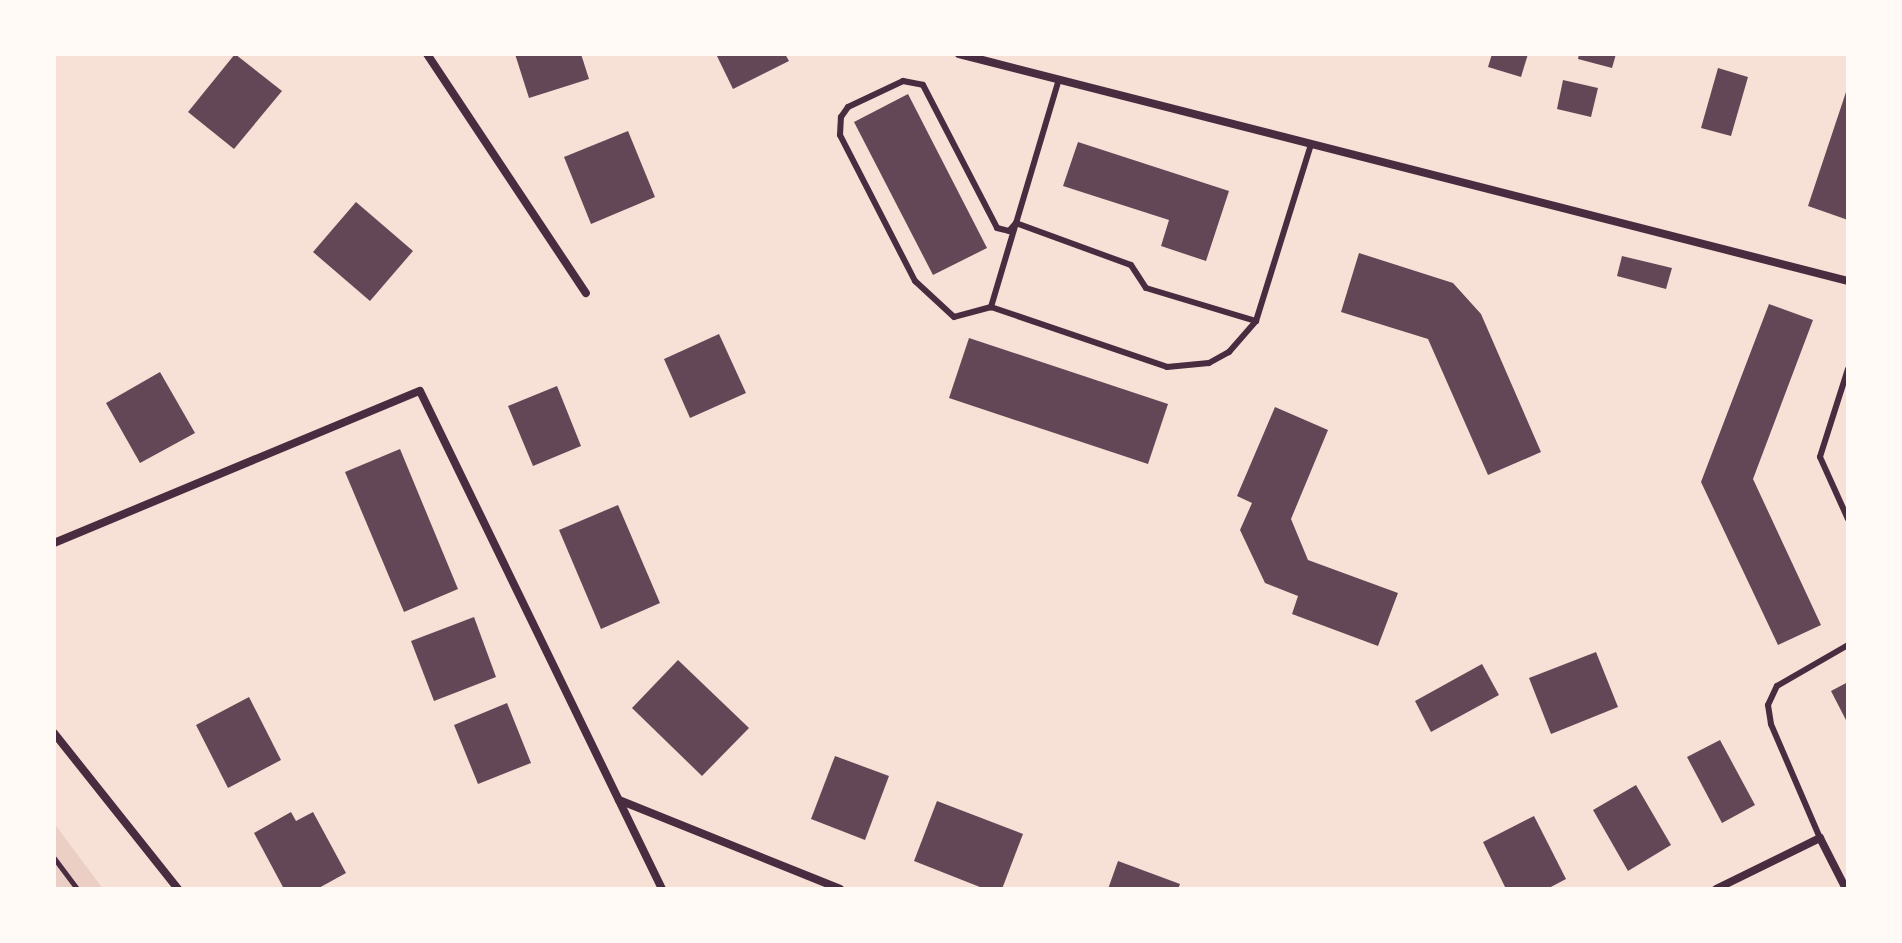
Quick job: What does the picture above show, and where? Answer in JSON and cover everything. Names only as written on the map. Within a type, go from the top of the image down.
[{"type":"street","points":[[427,54],[586,293]]},
{"type":"street","points":[[959,54],[1848,281]]},
{"type":"street","points":[[54,543],[420,391],[662,889]]},
{"type":"street","points":[[54,733],[178,889]]},
{"type":"street","points":[[618,799],[840,889]]},
{"type":"street","points":[[1716,889],[1820,838],[1846,889]]},
{"type":"lane","points":[[991,307],[1059,79]]},
{"type":"lane","points":[[1016,223],[1009,231],[997,228],[923,85],[903,81],[848,107],[841,117],[840,135],[915,281],[954,317],[991,307],[1167,367],[1188,368],[1209,363],[1229,352],[1256,321],[1311,144]]},
{"type":"lane","points":[[1016,223],[1131,265],[1146,288],[1256,321]]},
{"type":"lane","points":[[1848,369],[1820,457],[1848,519]]},
{"type":"lane","points":[[1820,838],[1771,724],[1768,705],[1777,686],[1848,645]]},
{"type":"path","points":[[54,858],[77,889]]},
{"type":"shaded area","points":[[54,823],[103,889],[54,889]]},
{"type":"building","points":[[235,54],[282,91],[234,149],[188,112]]},
{"type":"building","points":[[515,54],[581,54],[589,79],[529,98]]},
{"type":"building","points":[[716,54],[785,54],[789,61],[733,89]]},
{"type":"building","points":[[1492,54],[1528,54],[1521,77],[1488,67]]},
{"type":"building","points":[[1579,54],[1616,54],[1612,68],[1578,59]]},
{"type":"building","points":[[1718,68],[1748,77],[1731,136],[1701,128]]},
{"type":"building","points":[[1563,80],[1598,88],[1591,117],[1557,109]]},
{"type":"building","points":[[1848,89],[1848,220],[1808,206]]},
{"type":"building","points":[[908,94],[987,248],[933,275],[854,122]]},
{"type":"building","points":[[628,131],[655,197],[591,224],[564,157]]},
{"type":"building","points":[[1078,142],[1229,191],[1206,261],[1161,246],[1169,220],[1063,186]]},
{"type":"building","points":[[356,202],[413,251],[370,301],[313,252]]},
{"type":"building","points":[[1359,253],[1453,283],[1481,314],[1541,452],[1488,475],[1428,339],[1341,312]]},
{"type":"building","points":[[1622,256],[1672,268],[1666,289],[1617,276]]},
{"type":"building","points":[[1769,304],[1813,320],[1753,479],[1821,625],[1778,645],[1701,482]]},
{"type":"building","points":[[719,334],[746,393],[690,418],[664,359]]},
{"type":"building","points":[[969,338],[1168,404],[1148,464],[949,398]]},
{"type":"building","points":[[160,372],[195,433],[140,463],[106,403]]},
{"type":"building","points":[[557,386],[581,446],[533,466],[508,406]]},
{"type":"building","points":[[1275,407],[1328,430],[1291,519],[1308,560],[1398,593],[1378,646],[1292,614],[1298,596],[1265,583],[1240,530],[1252,503],[1237,496]]},
{"type":"building","points":[[400,449],[458,589],[404,612],[345,472]]},
{"type":"building","points":[[618,505],[660,603],[601,629],[559,530]]},
{"type":"building","points":[[474,617],[496,677],[434,701],[411,641]]},
{"type":"building","points":[[1596,652],[1618,707],[1551,734],[1529,678]]},
{"type":"building","points":[[678,660],[749,728],[702,776],[632,708]]},
{"type":"building","points":[[1482,664],[1499,695],[1431,732],[1415,701]]},
{"type":"building","points":[[1848,682],[1848,724],[1831,691]]},
{"type":"building","points":[[249,697],[281,760],[228,788],[196,725]]},
{"type":"building","points":[[507,703],[531,763],[478,784],[454,725]]},
{"type":"building","points":[[1720,740],[1755,805],[1722,823],[1687,757]]},
{"type":"building","points":[[835,756],[889,776],[865,840],[811,819]]},
{"type":"building","points":[[1636,785],[1671,845],[1628,871],[1593,810]]},
{"type":"building","points":[[937,801],[1023,834],[1002,889],[985,889],[914,861]]},
{"type":"building","points":[[291,812],[296,821],[313,812],[346,873],[317,889],[284,889],[254,833]]},
{"type":"building","points":[[1534,816],[1566,879],[1547,889],[1506,889],[1483,842]]},
{"type":"building","points":[[1118,861],[1180,884],[1178,889],[1108,889]]}]
